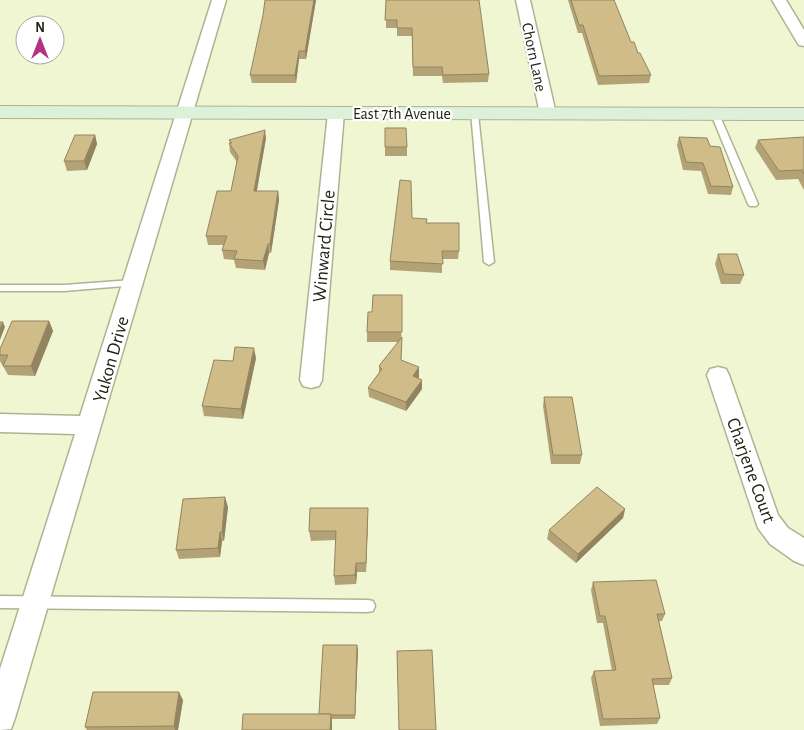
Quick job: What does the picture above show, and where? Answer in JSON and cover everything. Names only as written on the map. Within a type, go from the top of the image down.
[{"type":"main road","name":"East 7th Avenue","points":[[0,112],[804,114]]},
{"type":"street","name":"Yukon Drive","points":[[0,718],[219,0]]},
{"type":"street","name":"Chorn Lane","points":[[523,0],[548,114]]},
{"type":"street","points":[[779,0],[804,42]]},
{"type":"street","name":"Winward Circle","points":[[311,380],[336,113]]},
{"type":"street","name":"Charjene Court","points":[[718,375],[767,520],[779,536],[804,553]]},
{"type":"street","points":[[0,423],[90,425]]},
{"type":"lane","points":[[474,114],[490,262]]},
{"type":"lane","points":[[715,114],[753,204]]},
{"type":"lane","points":[[0,288],[64,288],[132,283]]},
{"type":"lane","points":[[0,602],[368,606]]},
{"type":"building","points":[[265,0],[314,0],[305,51],[299,51],[295,75],[250,75]]},
{"type":"building","points":[[386,0],[479,0],[489,74],[443,75],[442,67],[413,67],[412,28],[397,28],[397,20],[385,20]]},
{"type":"building","points":[[571,0],[614,0],[631,42],[634,42],[651,75],[599,76],[583,25],[579,25]]},
{"type":"building","points":[[385,128],[406,128],[407,147],[385,147]]},
{"type":"building","points":[[265,130],[254,191],[278,191],[270,244],[268,244],[263,261],[234,259],[237,251],[222,250],[227,236],[206,236],[217,191],[231,191],[238,156],[229,140]]},
{"type":"building","points":[[75,135],[95,135],[84,161],[64,161]]},
{"type":"building","points":[[679,137],[707,138],[710,146],[720,147],[733,187],[711,186],[703,163],[686,162]]},
{"type":"building","points":[[804,137],[804,174],[802,170],[779,171],[758,140]]},
{"type":"building","points":[[400,180],[411,181],[412,218],[427,219],[426,223],[459,223],[459,251],[442,251],[443,264],[390,261]]},
{"type":"building","points":[[718,254],[737,254],[744,275],[724,274]]},
{"type":"building","points":[[373,295],[402,295],[402,332],[367,332],[368,312],[372,312]]},
{"type":"building","points":[[12,321],[49,321],[31,366],[3,366],[8,355],[0,355],[0,349]]},
{"type":"building","points":[[402,337],[401,360],[419,367],[413,376],[422,380],[406,402],[368,388],[382,369],[379,366]]},
{"type":"building","points":[[235,347],[254,348],[241,409],[202,406],[214,360],[233,361]]},
{"type":"building","points":[[544,397],[572,397],[582,455],[553,455]]},
{"type":"building","points":[[597,487],[625,509],[578,554],[549,530]]},
{"type":"building","points":[[225,497],[222,532],[220,532],[218,548],[176,550],[183,499]]},
{"type":"building","points":[[310,508],[368,508],[366,563],[356,563],[355,575],[334,576],[336,531],[309,531]]},
{"type":"building","points":[[656,580],[665,614],[657,614],[672,678],[652,679],[660,718],[603,719],[594,671],[616,670],[605,616],[600,616],[593,582]]},
{"type":"building","points":[[323,645],[357,645],[355,715],[319,714]]},
{"type":"building","points":[[432,650],[436,730],[399,730],[397,651]]},
{"type":"building","points":[[93,692],[179,692],[174,726],[85,727]]},
{"type":"building","points":[[243,714],[331,714],[330,730],[242,730]]}]
